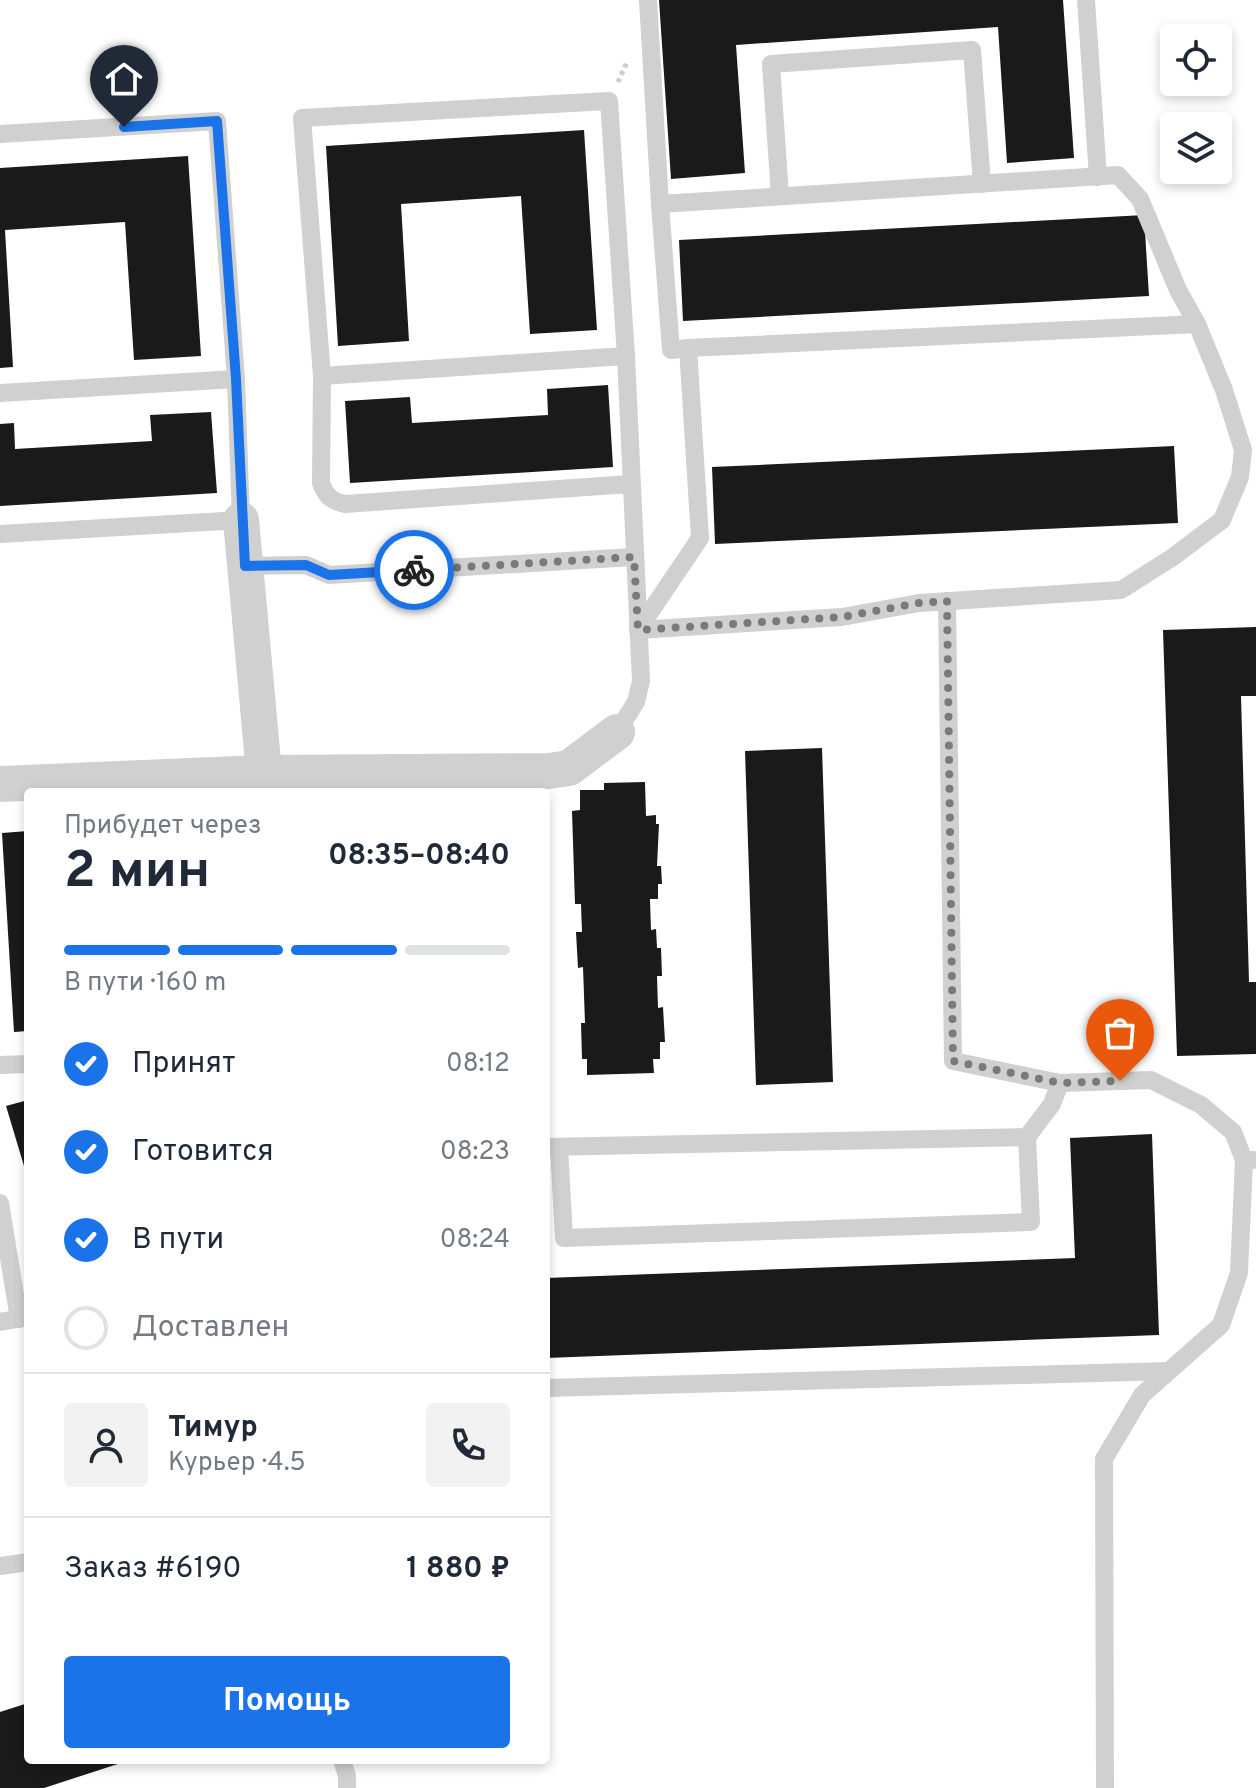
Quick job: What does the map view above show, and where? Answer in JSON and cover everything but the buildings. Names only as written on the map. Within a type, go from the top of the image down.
[{"type":"street","points":[[241,520],[266,782]]},
{"type":"street","points":[[0,784],[266,782],[549,771],[569,768],[617,732]]},
{"type":"lane","points":[[648,0],[671,350],[1197,324]]},
{"type":"lane","points":[[1086,0],[1098,177]]},
{"type":"lane","points":[[780,196],[771,64],[972,50],[982,184]]},
{"type":"lane","points":[[617,732],[636,702],[641,681],[626,356],[609,101],[302,118],[322,376],[321,483],[325,494],[345,504],[630,484]]},
{"type":"lane","points":[[0,134],[217,121],[236,379],[241,520],[0,534]]},
{"type":"lane","points":[[638,630],[842,617],[919,603],[1121,590],[1173,557],[1222,520],[1240,477],[1243,450],[1224,390],[1197,324],[1178,290],[1140,199],[1118,175],[660,204]]},
{"type":"lane","points":[[638,630],[700,538],[688,348]]},
{"type":"lane","points":[[322,376],[626,356]]},
{"type":"lane","points":[[0,393],[236,379]]},
{"type":"lane","points":[[245,566],[306,565],[329,575],[634,557]]},
{"type":"lane","points":[[947,601],[953,1061],[1060,1083],[1151,1080],[1201,1105],[1233,1132],[1250,1160],[1239,1273],[1221,1325],[1142,1395],[1104,1459],[1105,1788]]},
{"type":"lane","points":[[0,1065],[24,1064]]},
{"type":"lane","points":[[1027,1137],[553,1147],[564,1238],[1031,1222],[1027,1137],[1052,1104],[1060,1083]]},
{"type":"lane","points":[[0,1203],[24,1318],[0,1322]]},
{"type":"lane","points":[[550,1388],[1169,1371]]},
{"type":"lane","points":[[0,1566],[24,1563]]},
{"type":"lane","points":[[343,1764],[347,1788]]},
{"type":"path","points":[[609,101],[629,59]]},
{"type":"way so far","points":[[414,570],[634,557],[638,630],[842,617],[947,601],[953,1061],[1060,1083],[1120,1081]]},
{"type":"route","points":[[124,127],[217,121],[236,379],[245,566],[306,565],[329,575],[414,570]]}]
